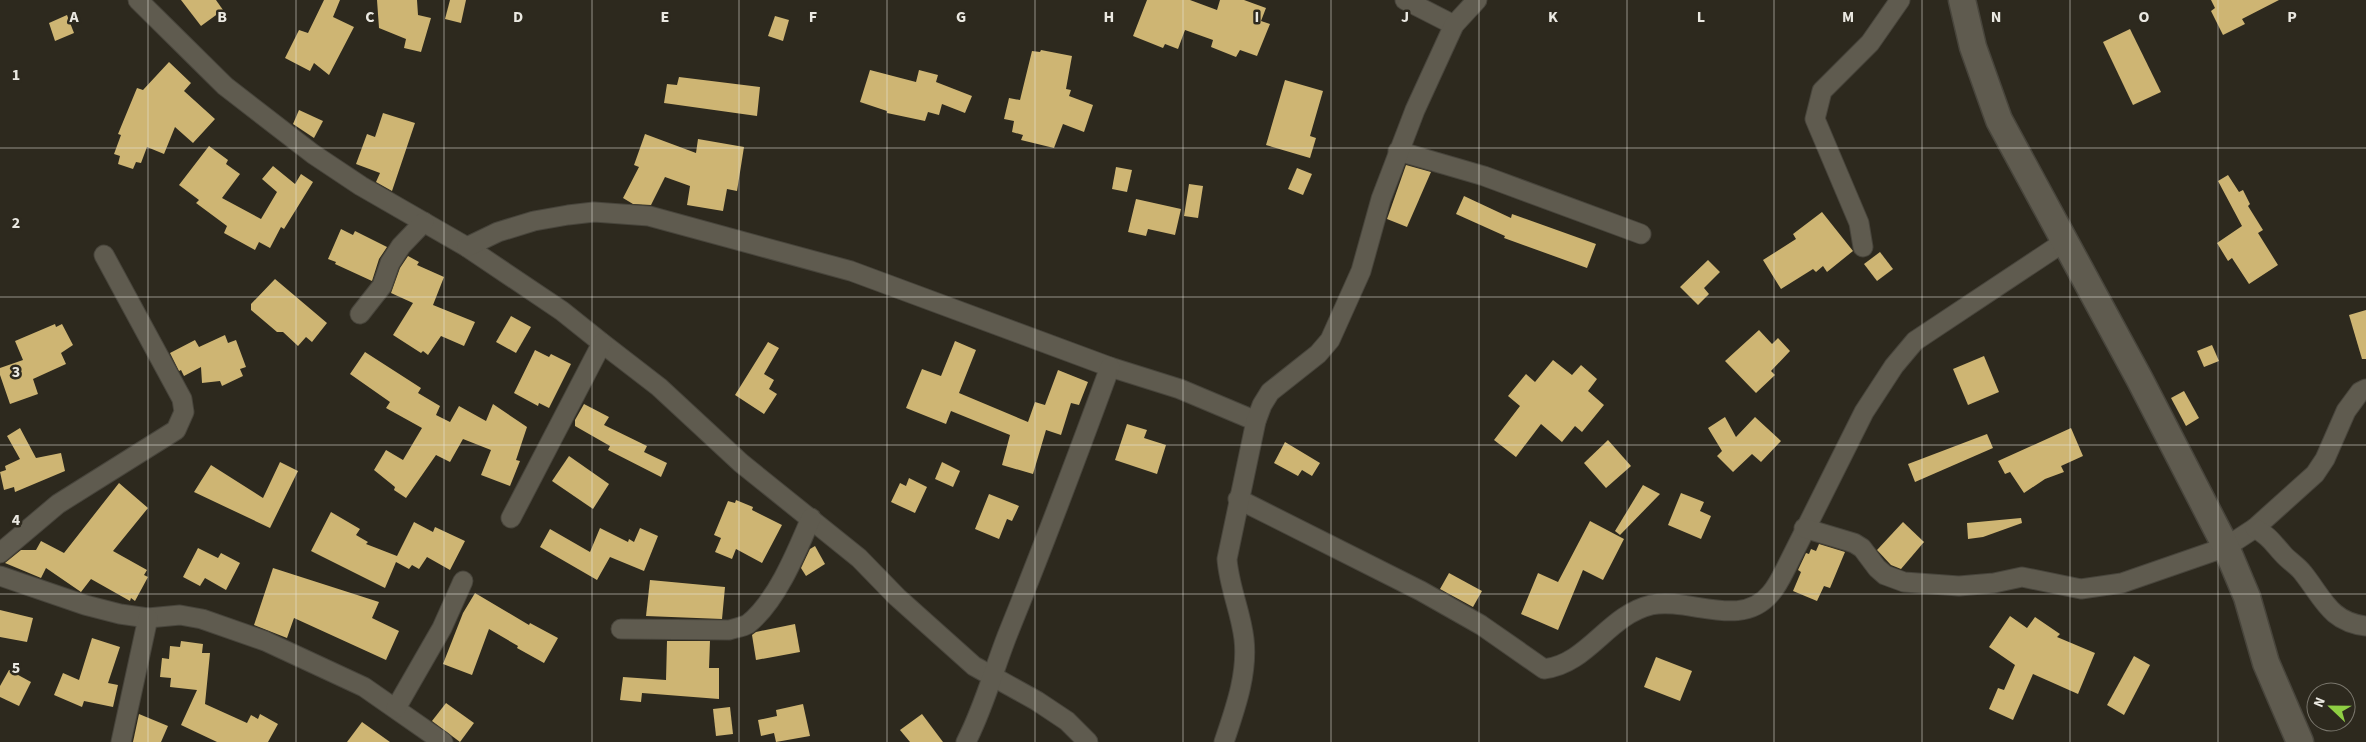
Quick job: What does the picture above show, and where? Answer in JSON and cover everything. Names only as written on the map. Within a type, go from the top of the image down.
[{"type":"street","points":[[138,0],[204,68],[256,112],[362,186],[467,247],[562,311],[659,387],[740,463],[812,518],[859,558],[949,645],[974,666],[1037,701],[1067,721],[1088,742]]},
{"type":"street","points":[[1405,0],[1454,25]]},
{"type":"street","points":[[1224,742],[1236,706],[1244,668],[1244,638],[1228,574],[1227,559],[1238,499],[1256,421],[1270,392],[1318,354],[1330,340],[1361,271],[1398,151],[1454,25],[1477,0]]},
{"type":"street","points":[[1863,247],[1859,223],[1818,128],[1815,119],[1816,112],[1822,91],[1870,43],[1900,0]]},
{"type":"street","points":[[1962,0],[1973,47],[1999,120],[2140,380],[2226,547],[2246,597],[2266,663],[2300,742]]},
{"type":"street","points":[[1398,151],[1484,176],[1641,234]]},
{"type":"street","points":[[467,247],[498,232],[534,221],[568,215],[594,212],[649,216],[851,270],[1110,367],[1180,389],[1256,421]]},
{"type":"street","points":[[360,314],[382,286],[390,263],[401,246],[424,222]]},
{"type":"street","points":[[1238,499],[1421,591],[1481,625],[1544,669],[1556,668],[1579,656],[1620,620],[1650,605],[1676,603],[1732,612],[1756,606],[1771,594],[1785,570],[1804,528],[1864,412],[1894,366],[1915,341],[2064,242]]},
{"type":"street","points":[[0,553],[58,504],[176,430],[184,412],[182,399],[104,255]]},
{"type":"street","points":[[511,518],[602,343]]},
{"type":"street","points":[[966,742],[982,710],[1110,367]]},
{"type":"street","points":[[1804,528],[1854,543],[1862,548],[1877,568],[1904,582],[1959,586],[1994,583],[2022,577],[2081,589],[2122,583],[2226,547],[2255,528],[2315,474],[2325,459],[2346,411],[2360,392],[2366,390]]},
{"type":"street","points":[[621,628],[730,630],[746,625],[768,601],[800,544],[812,518]]},
{"type":"street","points":[[2255,528],[2272,540],[2282,554],[2302,571],[2331,612],[2353,624],[2366,626]]},
{"type":"street","points":[[0,576],[85,605],[120,614],[148,618],[180,614],[209,621],[264,641],[364,687],[443,742]]},
{"type":"street","points":[[396,708],[442,628],[463,581]]},
{"type":"street","points":[[121,742],[148,618]]},
{"type":"building","points":[[181,0],[216,0],[223,10],[201,26]]},
{"type":"building","points":[[324,0],[340,0],[333,17],[354,27],[329,75],[314,63],[310,71],[285,58],[299,30],[308,33]]},
{"type":"building","points":[[377,0],[417,0],[418,15],[431,18],[421,52],[404,48],[406,39],[379,28]]},
{"type":"building","points":[[450,0],[466,0],[461,23],[445,19]]},
{"type":"building","points":[[1147,0],[1190,0],[1217,10],[1220,0],[1244,0],[1266,8],[1261,21],[1270,24],[1257,56],[1240,50],[1236,57],[1211,47],[1213,40],[1185,30],[1178,49],[1165,44],[1163,48],[1133,36]]},
{"type":"building","points":[[2211,0],[2279,0],[2242,19],[2245,24],[2223,35],[2211,11],[2215,8]]},
{"type":"building","points":[[67,15],[74,33],[55,41],[49,23]]},
{"type":"building","points":[[775,16],[789,20],[783,41],[768,36]]},
{"type":"building","points":[[2130,29],[2161,92],[2133,105],[2103,42]]},
{"type":"building","points":[[1041,50],[1072,56],[1066,89],[1071,90],[1069,96],[1093,105],[1084,132],[1063,124],[1054,148],[1021,140],[1023,135],[1012,132],[1014,121],[1004,119],[1009,98],[1020,100],[1032,51],[1040,52]]},
{"type":"building","points":[[169,62],[191,83],[184,91],[215,119],[193,143],[175,127],[164,154],[147,147],[141,163],[136,162],[133,169],[118,164],[120,156],[114,154],[121,135],[118,134],[137,88],[143,90]]},
{"type":"building","points":[[870,70],[916,82],[919,70],[938,75],[936,82],[972,96],[965,113],[942,104],[939,115],[928,112],[925,121],[887,113],[887,111],[860,102]]},
{"type":"building","points":[[679,77],[760,87],[757,116],[664,103],[667,84],[677,85]]},
{"type":"building","points":[[1285,80],[1323,91],[1310,136],[1316,138],[1310,158],[1266,145]]},
{"type":"building","points":[[299,110],[323,121],[314,138],[293,124]]},
{"type":"building","points":[[383,113],[415,123],[392,191],[376,182],[380,173],[356,164],[367,134],[375,137]]},
{"type":"building","points":[[645,134],[696,153],[698,139],[744,147],[737,191],[727,189],[723,211],[687,205],[690,186],[665,177],[651,205],[633,204],[623,198],[639,167],[634,165]]},
{"type":"building","points":[[209,146],[228,160],[226,164],[240,174],[222,198],[261,219],[277,192],[262,179],[273,166],[295,184],[301,174],[313,182],[284,229],[281,227],[270,248],[259,242],[255,250],[224,233],[227,226],[196,203],[199,200],[179,185]]},
{"type":"building","points":[[1406,165],[1431,172],[1407,227],[1387,219]]},
{"type":"building","points":[[1116,167],[1132,170],[1127,192],[1112,189]]},
{"type":"building","points":[[1297,168],[1312,174],[1303,195],[1288,189]]},
{"type":"building","points":[[2228,175],[2239,192],[2243,190],[2250,204],[2248,206],[2263,230],[2258,233],[2278,265],[2249,284],[2232,258],[2228,261],[2217,243],[2242,226],[2218,181]]},
{"type":"building","points":[[1189,184],[1203,186],[1198,218],[1184,216]]},
{"type":"building","points":[[1464,196],[1511,218],[1512,214],[1596,244],[1587,268],[1504,238],[1505,236],[1456,214]]},
{"type":"building","points":[[1136,199],[1181,209],[1175,235],[1148,229],[1146,236],[1128,232]]},
{"type":"building","points":[[1822,212],[1853,251],[1827,272],[1823,266],[1816,272],[1813,269],[1781,289],[1763,260],[1796,239],[1793,234]]},
{"type":"building","points":[[341,229],[353,235],[355,231],[387,247],[379,259],[372,281],[328,259]]},
{"type":"building","points":[[1880,252],[1893,269],[1877,281],[1864,264]]},
{"type":"building","points":[[408,256],[419,262],[417,265],[444,277],[433,305],[475,322],[464,346],[441,336],[428,355],[423,351],[421,353],[393,335],[413,303],[391,293],[400,268]]},
{"type":"building","points":[[1708,260],[1720,272],[1704,288],[1709,294],[1698,305],[1680,287]]},
{"type":"building","points":[[275,279],[327,323],[312,342],[306,337],[298,346],[283,332],[277,332],[251,310],[251,304]]},
{"type":"building","points":[[2366,310],[2366,359],[2362,359],[2349,315]]},
{"type":"building","points":[[511,316],[531,327],[516,353],[496,342]]},
{"type":"building","points":[[55,324],[56,327],[62,324],[73,345],[61,353],[66,364],[33,379],[38,394],[10,404],[0,375],[0,368],[23,360],[15,341]]},
{"type":"building","points":[[1759,330],[1772,344],[1778,338],[1790,351],[1771,371],[1775,375],[1756,393],[1725,361]]},
{"type":"building","points":[[225,335],[228,343],[236,340],[246,367],[240,369],[243,376],[222,386],[220,381],[202,383],[201,367],[184,376],[181,370],[179,371],[170,353],[195,340],[199,347]]},
{"type":"building","points":[[955,341],[976,350],[959,393],[1028,422],[1035,402],[1045,405],[1058,370],[1088,382],[1079,405],[1071,403],[1061,435],[1046,430],[1033,474],[1002,465],[1010,435],[951,411],[946,424],[906,408],[922,369],[941,376]]},
{"type":"building","points":[[768,342],[779,348],[764,374],[774,380],[769,389],[777,394],[764,414],[735,395]]},
{"type":"building","points":[[2212,345],[2219,361],[2204,367],[2197,351]]},
{"type":"building","points":[[535,350],[549,357],[551,354],[571,364],[549,408],[539,403],[538,406],[514,393]]},
{"type":"building","points":[[365,352],[421,388],[418,393],[440,406],[436,415],[450,422],[459,406],[486,421],[493,404],[527,427],[516,460],[520,461],[510,486],[481,475],[491,450],[463,439],[450,462],[436,455],[406,498],[394,490],[395,487],[374,470],[386,450],[403,460],[422,428],[386,408],[390,402],[350,374]]},
{"type":"building","points":[[1984,356],[1999,392],[1968,405],[1953,369]]},
{"type":"building","points":[[1553,360],[1572,375],[1581,365],[1597,379],[1588,391],[1604,405],[1582,432],[1575,426],[1562,442],[1541,424],[1516,457],[1494,440],[1520,406],[1508,396],[1526,374],[1535,382]]},
{"type":"building","points":[[2184,391],[2199,418],[2186,426],[2171,398]]},
{"type":"building","points":[[584,404],[609,417],[604,425],[647,446],[644,452],[667,463],[661,477],[608,450],[610,446],[575,426],[575,420]]},
{"type":"building","points":[[1725,417],[1736,437],[1755,417],[1781,441],[1761,462],[1752,454],[1733,472],[1717,456],[1722,451],[1708,428]]},
{"type":"building","points":[[1127,424],[1147,430],[1144,438],[1166,445],[1157,474],[1115,460]]},
{"type":"building","points":[[20,428],[36,458],[61,453],[65,471],[15,492],[14,487],[4,490],[0,472],[6,470],[5,466],[20,459],[7,436]]},
{"type":"building","points":[[2071,428],[2083,456],[2061,466],[2064,472],[2045,479],[2024,493],[2010,472],[2005,474],[1998,461]]},
{"type":"building","points":[[1987,434],[1993,448],[1915,482],[1908,464]]},
{"type":"building","points":[[1608,440],[1631,466],[1606,488],[1584,463]]},
{"type":"building","points":[[1285,442],[1320,463],[1312,476],[1302,470],[1298,476],[1274,463]]},
{"type":"building","points":[[569,456],[609,484],[593,509],[552,481]]},
{"type":"building","points":[[280,462],[298,471],[270,528],[194,492],[211,465],[263,498]]},
{"type":"building","points":[[942,462],[960,471],[953,487],[935,479]]},
{"type":"building","points":[[909,478],[927,487],[915,513],[891,502],[900,483],[906,486]]},
{"type":"building","points":[[119,483],[148,508],[113,551],[147,570],[144,575],[148,577],[135,601],[131,598],[130,601],[91,579],[81,592],[46,568],[41,578],[5,563],[21,550],[36,550],[41,541],[64,553]]},
{"type":"building","points":[[1643,485],[1660,494],[1620,535],[1615,531]]},
{"type":"building","points":[[1681,493],[1704,502],[1700,511],[1711,516],[1701,539],[1668,525]]},
{"type":"building","points":[[989,494],[1019,506],[1012,521],[1007,519],[999,539],[975,529]]},
{"type":"building","points":[[736,500],[753,507],[752,510],[782,525],[762,563],[736,549],[732,559],[715,552],[721,538],[714,535],[728,501],[735,503]]},
{"type":"building","points":[[331,512],[360,529],[356,535],[368,542],[366,544],[397,556],[414,522],[433,532],[435,527],[465,541],[450,570],[427,557],[419,569],[412,565],[409,569],[396,562],[385,588],[311,551]]},
{"type":"building","points":[[2021,518],[2022,523],[1983,537],[1968,539],[1967,523]]},
{"type":"building","points":[[1590,521],[1624,539],[1603,580],[1583,570],[1558,630],[1521,614],[1538,573],[1558,582]]},
{"type":"building","points":[[1903,522],[1924,542],[1901,569],[1891,565],[1877,550]]},
{"type":"building","points":[[600,528],[628,542],[629,539],[634,542],[640,528],[658,536],[644,571],[610,557],[597,580],[540,547],[550,529],[590,552]]},
{"type":"building","points":[[1819,544],[1845,552],[1830,588],[1824,586],[1817,601],[1793,591],[1801,572],[1798,570],[1806,553],[1809,554],[1811,549],[1816,551]]},
{"type":"building","points":[[815,546],[825,564],[806,576],[801,568],[810,549]]},
{"type":"building","points":[[198,548],[218,558],[221,553],[240,563],[226,590],[205,578],[200,586],[183,577]]},
{"type":"building","points":[[273,568],[379,602],[372,618],[399,631],[386,660],[294,618],[287,638],[254,625]]},
{"type":"building","points":[[1449,573],[1482,591],[1473,607],[1440,589]]},
{"type":"building","points":[[650,580],[725,587],[722,619],[646,616]]},
{"type":"building","points":[[475,593],[529,625],[530,623],[558,638],[544,663],[489,629],[472,675],[443,664],[463,613]]},
{"type":"building","points":[[0,610],[33,618],[27,642],[0,637]]},
{"type":"building","points":[[2010,616],[2027,628],[2035,617],[2060,634],[2057,637],[2095,653],[2078,694],[2033,674],[2013,720],[1989,709],[1998,688],[2004,690],[2015,665],[1989,647]]},
{"type":"building","points":[[795,624],[800,652],[756,660],[752,635],[756,632]]},
{"type":"building","points":[[92,638],[120,647],[108,683],[118,685],[113,707],[84,701],[82,707],[54,695],[63,673],[79,680]]},
{"type":"building","points":[[181,641],[203,644],[202,653],[210,653],[205,704],[247,723],[251,715],[258,719],[260,714],[278,724],[268,742],[217,742],[181,725],[197,690],[170,687],[171,678],[160,677],[162,658],[169,659],[170,646],[180,647]]},
{"type":"building","points":[[667,641],[710,641],[709,668],[719,668],[719,699],[642,693],[641,702],[620,700],[623,677],[666,680]]},
{"type":"building","points":[[2134,656],[2150,665],[2124,715],[2107,705]]},
{"type":"building","points":[[1656,657],[1692,671],[1680,701],[1644,687]]},
{"type":"building","points":[[9,670],[31,682],[19,706],[0,697],[0,686]]},
{"type":"building","points":[[446,703],[474,723],[460,742],[432,721]]},
{"type":"building","points":[[803,704],[810,736],[776,742],[774,733],[761,736],[758,720],[777,716],[776,710]]},
{"type":"building","points":[[730,707],[733,734],[716,736],[713,709]]},
{"type":"building","points":[[139,714],[168,726],[161,742],[133,742]]},
{"type":"building","points":[[922,714],[943,742],[910,742],[900,730]]},
{"type":"building","points":[[362,722],[390,742],[347,742]]}]
